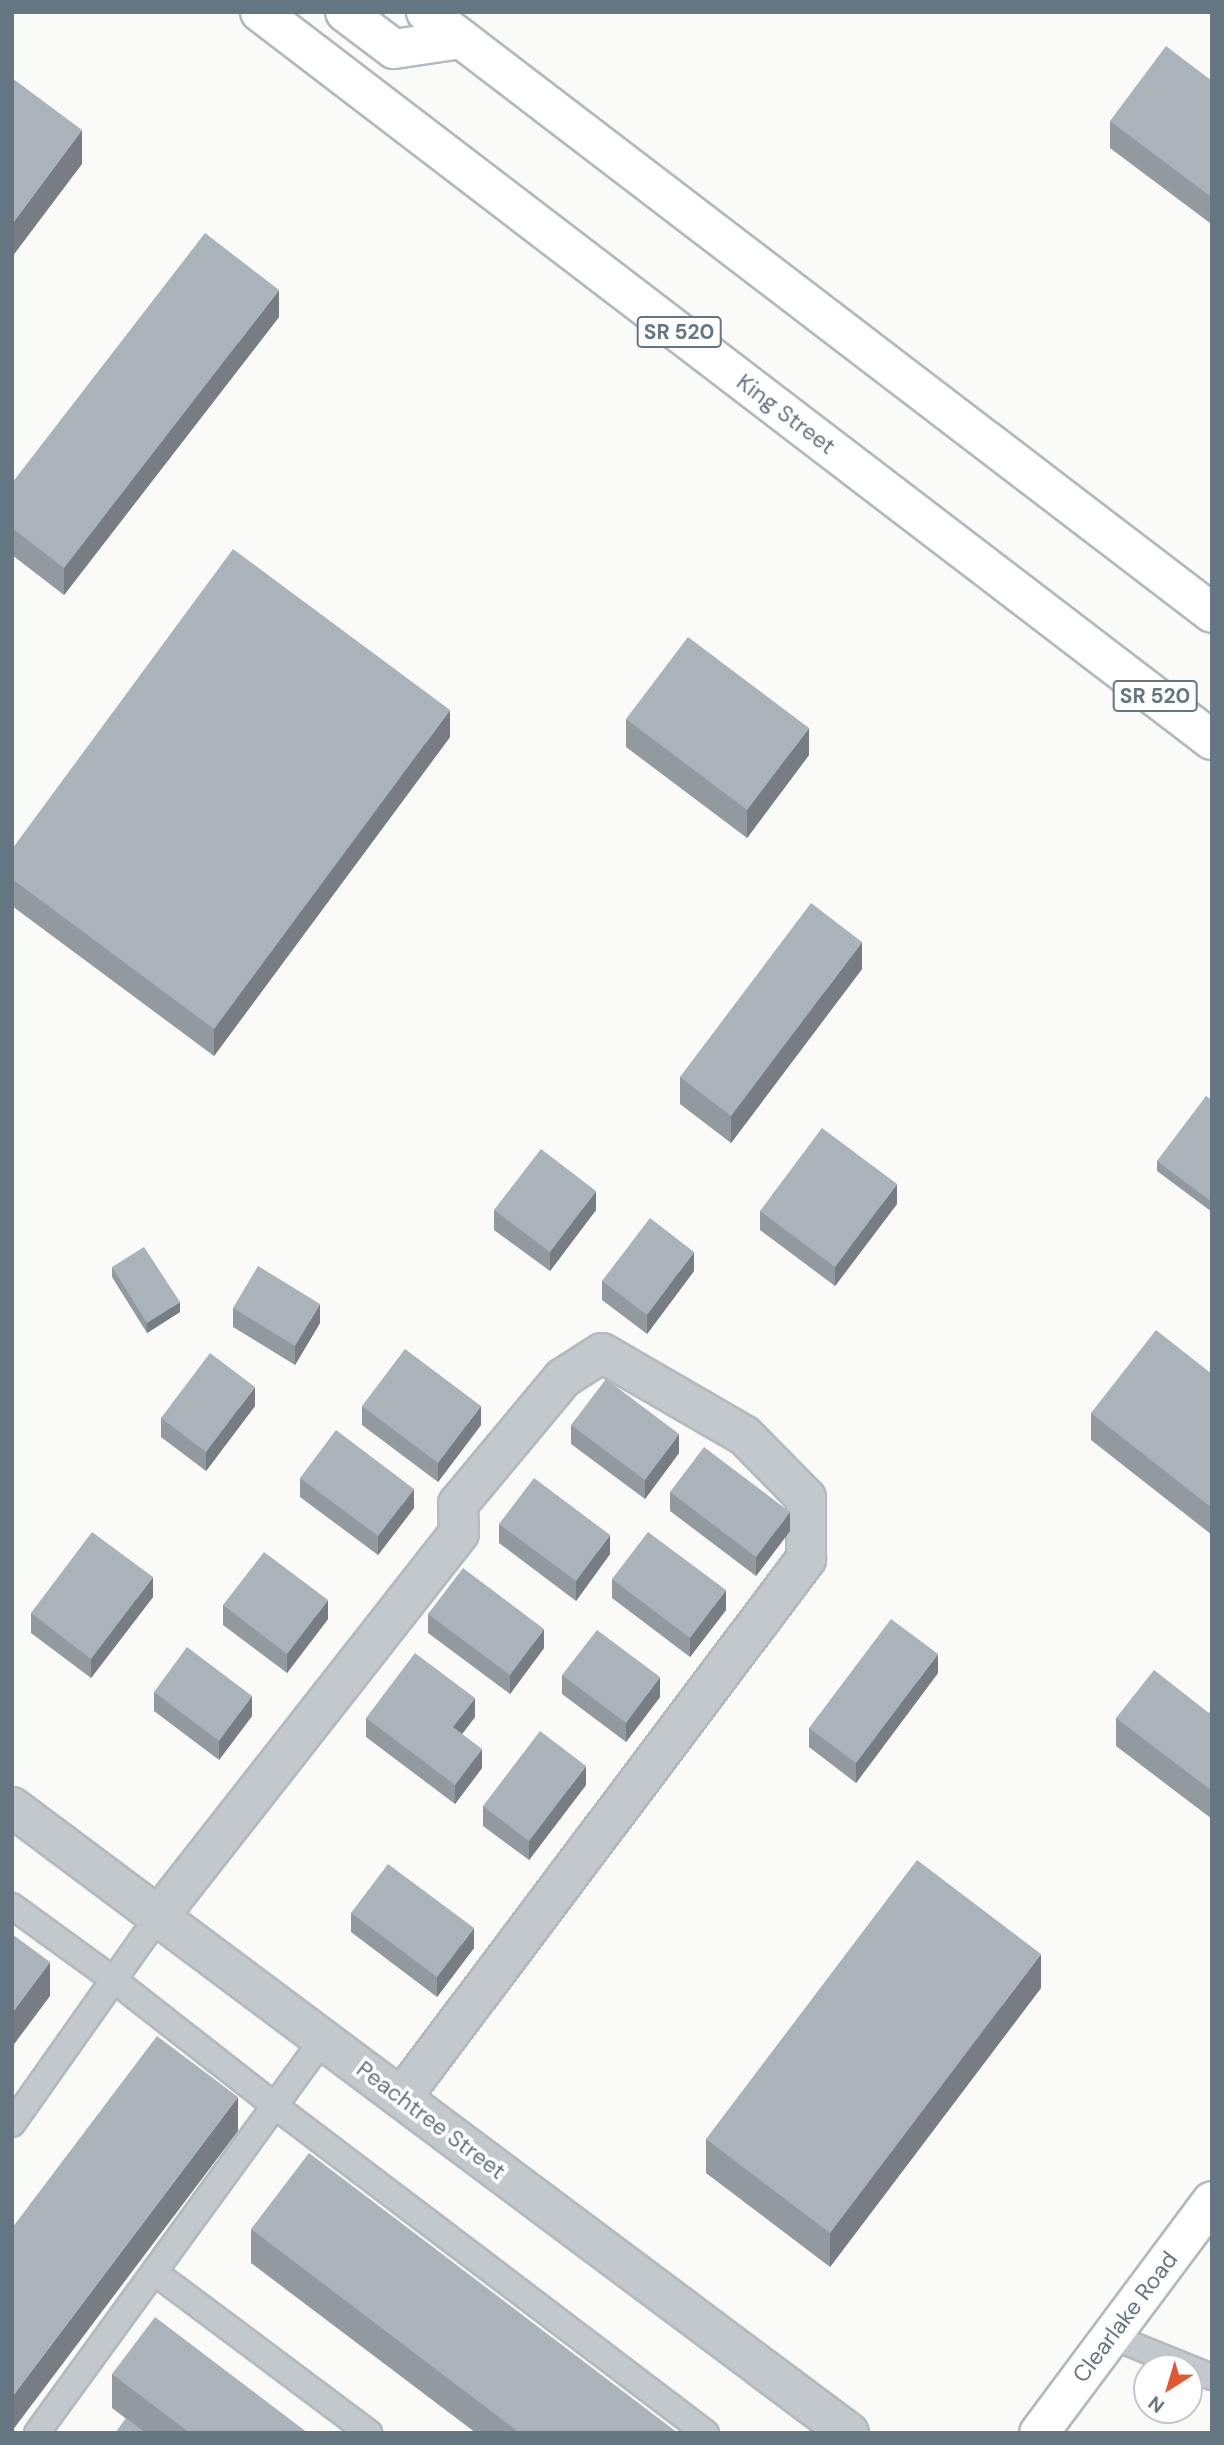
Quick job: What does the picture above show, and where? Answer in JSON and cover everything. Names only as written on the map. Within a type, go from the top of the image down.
[{"type":"main road","name":"King Street","points":[[260,12],[1212,740]]},
{"type":"main road","points":[[345,12],[394,49],[461,39]]},
{"type":"main road","points":[[426,12],[1212,613]]},
{"type":"main road","name":"Clearlake Road","points":[[1039,2433],[1212,2201]]},
{"type":"street","points":[[158,1917],[459,1532],[458,1504],[563,1378],[603,1353],[745,1436],[806,1498],[806,1559],[401,2098]]},
{"type":"street","name":"Peachtree Street","points":[[14,1812],[849,2433]]},
{"type":"lane","points":[[12,1906],[114,1980],[275,2106],[706,2433]]},
{"type":"lane","points":[[12,2124],[158,1917]]},
{"type":"lane","points":[[37,2433],[323,2040]]},
{"type":"lane","points":[[154,2272],[369,2433]]},
{"type":"lane","points":[[1111,2336],[1212,2376]]},
{"type":"building","points":[[1166,46],[1212,81],[1210,196],[1110,121]]},
{"type":"building","points":[[12,78],[82,130],[12,224]]},
{"type":"building","points":[[205,233],[279,290],[64,568],[12,528],[12,483]]},
{"type":"building","points":[[233,549],[450,710],[214,1029],[12,879],[12,849]]},
{"type":"building","points":[[688,637],[809,728],[747,810],[626,719]]},
{"type":"building","points":[[811,903],[862,942],[731,1116],[680,1077]]},
{"type":"building","points":[[1206,1096],[1212,1100],[1212,1202],[1157,1161]]},
{"type":"building","points":[[822,1128],[897,1184],[835,1267],[760,1211]]},
{"type":"building","points":[[541,1149],[596,1191],[550,1252],[494,1210]]},
{"type":"building","points":[[650,1218],[694,1252],[647,1315],[602,1281]]},
{"type":"building","points":[[144,1247],[180,1302],[147,1323],[112,1267]]},
{"type":"building","points":[[258,1266],[320,1304],[295,1346],[233,1308]]},
{"type":"building","points":[[1156,1330],[1212,1374],[1212,1508],[1091,1413]]},
{"type":"building","points":[[405,1349],[481,1406],[438,1463],[362,1406]]},
{"type":"building","points":[[210,1353],[255,1387],[206,1452],[161,1418]]},
{"type":"building","points":[[606,1379],[679,1434],[645,1480],[571,1425]]},
{"type":"building","points":[[336,1430],[414,1489],[378,1536],[300,1478]]},
{"type":"building","points":[[704,1447],[790,1512],[756,1557],[670,1492]]},
{"type":"building","points":[[534,1478],[610,1535],[576,1581],[499,1524]]},
{"type":"building","points":[[92,1532],[153,1577],[91,1659],[31,1613]]},
{"type":"building","points":[[648,1532],[726,1590],[690,1638],[612,1579]]},
{"type":"building","points":[[264,1552],[328,1600],[287,1654],[223,1605]]},
{"type":"building","points":[[463,1568],[544,1629],[510,1675],[428,1614]]},
{"type":"building","points":[[891,1619],[938,1654],[856,1763],[809,1728]]},
{"type":"building","points":[[597,1630],[660,1677],[626,1723],[562,1675]]},
{"type":"building","points":[[187,1647],[252,1696],[219,1741],[154,1692]]},
{"type":"building","points":[[415,1653],[475,1698],[453,1727],[482,1749],[455,1785],[366,1718]]},
{"type":"building","points":[[1154,1670],[1209,1713],[1212,1710],[1212,1791],[1116,1718]]},
{"type":"building","points":[[540,1731],[586,1766],[529,1841],[483,1806]]},
{"type":"building","points":[[917,1860],[1041,1954],[830,2233],[706,2139]]},
{"type":"building","points":[[388,1864],[474,1928],[437,1977],[351,1913]]},
{"type":"building","points":[[12,1934],[50,1962],[12,2013]]},
{"type":"building","points":[[157,2036],[238,2097],[12,2397],[12,2228]]},
{"type":"building","points":[[309,2153],[678,2433],[520,2433],[251,2229]]},
{"type":"building","points":[[155,2317],[308,2433],[190,2433],[112,2374]]},
{"type":"building","points":[[126,2418],[145,2433],[115,2433]]}]
